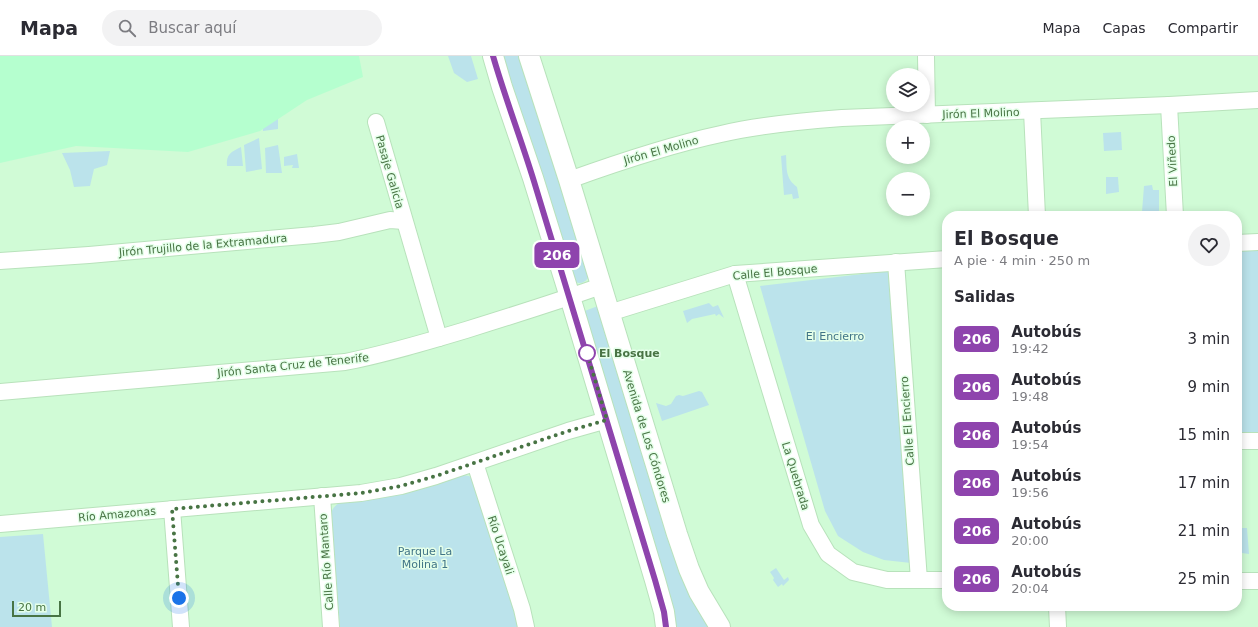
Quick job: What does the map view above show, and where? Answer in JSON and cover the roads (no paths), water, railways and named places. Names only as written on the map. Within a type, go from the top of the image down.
[{"type":"street","points":[[493,56],[570,297],[655,580],[664,612],[666,627]]},
{"type":"street","name":"Avenida de Los Cóndores","points":[[529,56],[569,180],[677,534],[699,592],[720,627]]},
{"type":"street","points":[[926,56],[927,115]]},
{"type":"street","name":"Jirón El Molino","points":[[569,180],[658,150],[722,133],[760,126],[801,121],[1258,100]]},
{"type":"street","name":"El Viñedo","points":[[1169,105],[1175,211]]},
{"type":"street","points":[[1032,110],[1037,211]]},
{"type":"street","name":"Pasaje Galicia","points":[[376,122],[439,338]]},
{"type":"street","name":"Jirón Trujillo de la Extramadura","points":[[0,261],[89,255],[314,235],[339,232],[390,220],[404,221]]},
{"type":"street","points":[[1242,243],[1258,242]]},
{"type":"street","name":"Calle El Bosque","points":[[609,313],[735,274],[896,262],[942,260]]},
{"type":"street","name":"Calle El Encierro","points":[[896,262],[919,580]]},
{"type":"street","name":"La Quebrada","points":[[735,274],[812,525],[828,554],[853,572],[887,580],[942,580]]},
{"type":"street","name":"Jirón Santa Cruz de Tenerife","points":[[0,392],[345,362],[376,356],[439,338],[601,286]]},
{"type":"street","name":"Río Amazonas","points":[[0,524],[361,493],[401,486],[436,476],[568,431],[607,420]]},
{"type":"street","points":[[1242,441],[1258,441]]},
{"type":"street","name":"Río Ucayali","points":[[475,463],[522,609],[526,627]]},
{"type":"street","name":"Calle Río Mantaro","points":[[322,496],[331,627]]},
{"type":"street","points":[[172,509],[181,627]]},
{"type":"street","points":[[1242,581],[1258,581]]},
{"type":"street","points":[[1057,611],[1058,627]]},
{"type":"place","name":"El Bosque","points":[[587,353]]},
{"type":"park label","name":"El Encierro","points":[[835,336]]},
{"type":"park label","name":"Parque La Molina 1","points":[[425,557]]}]
